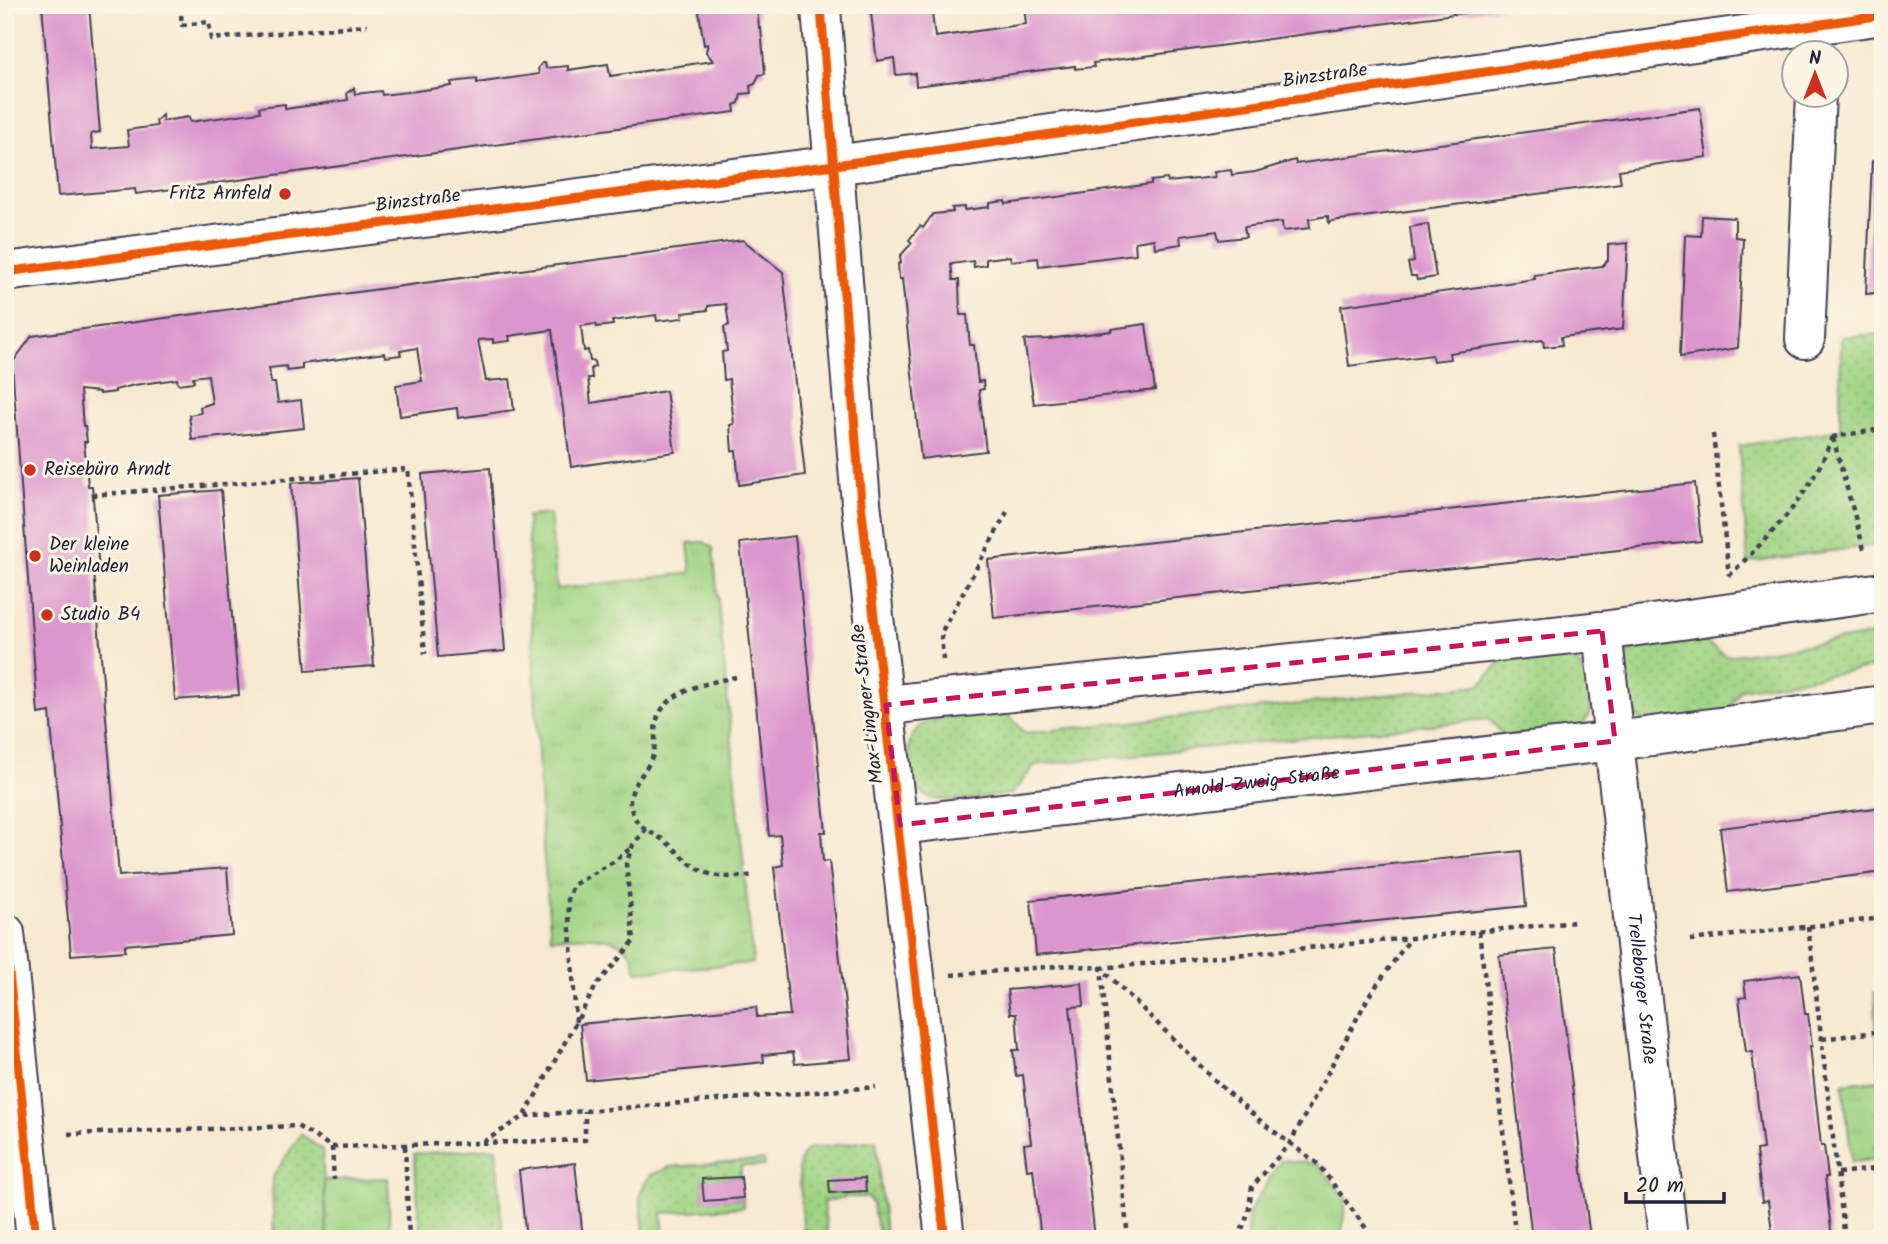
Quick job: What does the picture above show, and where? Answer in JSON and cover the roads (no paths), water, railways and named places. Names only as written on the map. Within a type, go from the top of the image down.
[{"type":"street","points":[[821,9],[835,165]]},
{"type":"street","name":"Binzstraße","points":[[5,272],[835,165],[1820,27],[1883,15]]},
{"type":"street","points":[[1805,338],[1815,108]]},
{"type":"street","name":"Max-Lingner-Straße","points":[[835,165],[861,503],[900,825],[945,1239]]},
{"type":"street","points":[[886,705],[1602,631],[1883,592]]},
{"type":"street","points":[[1602,631],[1615,741]]},
{"type":"street","name":"Arnold-Zweig-Straße","points":[[900,825],[1615,741],[1883,705]]},
{"type":"street","name":"Trelleborger Straße","points":[[1615,741],[1668,1239]]},
{"type":"street","points":[[5,933],[37,1239]]},
{"type":"place","name":"Fritz Arnfeld","points":[[285,194]]},
{"type":"place","name":"Reisebüro Arndt","points":[[30,470]]},
{"type":"place","name":"Der kleine Weinladen","points":[[35,556]]},
{"type":"place","name":"Studio B4","points":[[47,615]]}]
